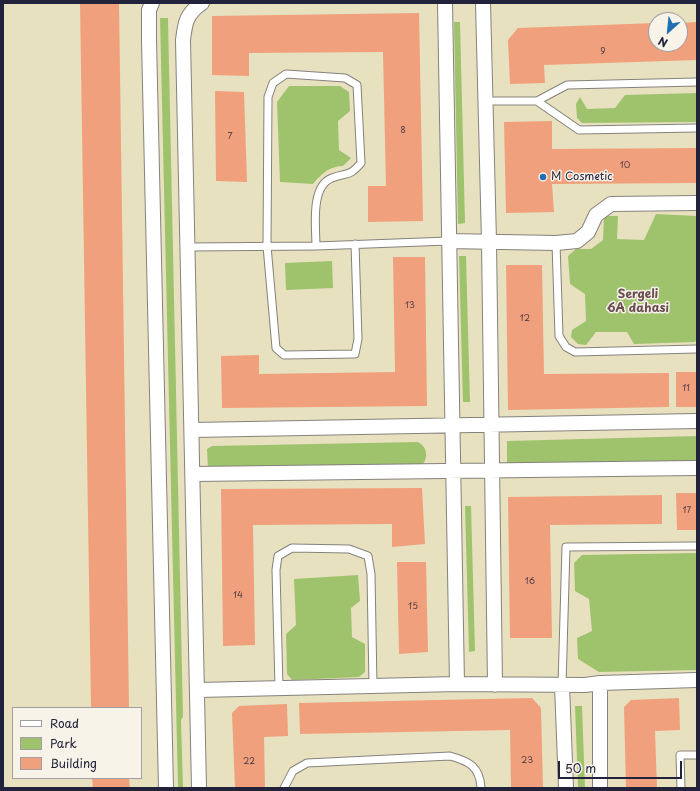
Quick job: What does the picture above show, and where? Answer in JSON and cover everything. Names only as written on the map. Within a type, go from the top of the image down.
[{"type":"street","points":[[152,3],[149,10],[149,40],[166,788]]},
{"type":"street","points":[[445,3],[457,684]]},
{"type":"street","points":[[483,3],[489,242],[495,685]]},
{"type":"street","points":[[192,5],[185,24],[183,40],[199,788]]},
{"type":"street","points":[[448,241],[556,243],[577,241],[588,232],[596,214],[611,204],[697,203]]},
{"type":"street","points":[[192,430],[697,421]]},
{"type":"street","points":[[193,474],[493,472],[697,468]]},
{"type":"street","points":[[198,690],[457,684],[562,686],[600,683],[697,680]]},
{"type":"street","points":[[600,683],[600,788]]},
{"type":"street","points":[[562,686],[566,788]]},
{"type":"lane","points":[[316,246],[315,203],[321,188],[330,178],[352,174],[361,163],[357,85],[345,78],[286,74],[273,83],[268,97],[267,246],[276,348],[284,356],[355,354],[358,339],[355,244]]},
{"type":"lane","points":[[486,102],[537,101],[567,85],[697,82]]},
{"type":"lane","points":[[537,101],[579,130],[697,128]]},
{"type":"lane","points":[[188,247],[316,246],[448,241]]},
{"type":"lane","points":[[556,243],[559,336],[566,346],[575,352],[697,349]]},
{"type":"lane","points":[[562,686],[566,547],[697,546]]},
{"type":"lane","points":[[279,688],[276,570],[278,556],[292,548],[349,548],[368,556],[371,574],[373,686]]},
{"type":"lane","points":[[681,788],[680,755],[697,754]]},
{"type":"lane","points":[[284,788],[293,771],[307,763],[450,756],[468,761],[480,777],[480,788]]},
{"type":"green space","points":[[160,18],[168,18],[183,717],[181,720],[183,788],[178,788]]},
{"type":"green space","points":[[454,22],[460,22],[465,223],[458,224]]},
{"type":"green space","points":[[289,86],[340,86],[349,92],[350,111],[338,121],[339,150],[351,158],[343,166],[334,167],[326,171],[313,184],[280,182],[277,102]]},
{"type":"green space","points":[[697,93],[697,122],[582,123],[577,118],[576,104],[580,97],[587,109],[615,108],[625,95]]},
{"type":"green space","points":[[656,214],[697,216],[697,339],[695,342],[634,344],[627,332],[596,332],[586,345],[578,344],[571,337],[572,330],[586,321],[585,294],[570,284],[568,256],[576,249],[591,249],[603,240],[604,216],[618,216],[617,239],[644,240]]},
{"type":"green space","points":[[459,256],[466,256],[470,402],[463,402]]},
{"type":"green space","points":[[332,261],[333,288],[286,290],[285,263]]},
{"type":"green space","points":[[697,436],[697,461],[507,465],[507,441]]},
{"type":"green space","points":[[418,442],[426,452],[426,459],[422,465],[208,469],[207,449],[212,446]]},
{"type":"green space","points":[[465,506],[471,506],[475,651],[469,652]]},
{"type":"green space","points":[[697,553],[697,670],[599,672],[578,659],[577,638],[592,631],[589,599],[575,591],[574,563],[582,555]]},
{"type":"green space","points":[[358,575],[360,601],[351,608],[352,637],[365,644],[365,672],[359,677],[292,680],[287,674],[286,634],[296,625],[294,579]]},
{"type":"green space","points":[[575,706],[582,706],[585,788],[578,788]]},
{"type":"building","points":[[80,3],[119,3],[129,707],[91,707]]},
{"type":"building","points":[[419,13],[423,221],[368,222],[368,186],[386,186],[383,52],[249,53],[249,76],[212,75],[212,16]]},
{"type":"building","points":[[697,22],[697,60],[544,65],[545,83],[510,84],[508,40],[518,28],[648,23],[648,52],[688,52],[688,23]]},
{"type":"building","points":[[215,91],[244,92],[247,182],[216,181]]},
{"type":"building","points":[[552,121],[552,149],[697,148],[697,183],[552,184],[554,212],[506,213],[504,122]]},
{"type":"building","points":[[393,257],[425,257],[427,406],[222,408],[221,356],[259,355],[259,374],[395,372]]},
{"type":"building","points":[[506,265],[542,265],[544,374],[669,373],[669,407],[508,410]]},
{"type":"building","points":[[676,372],[697,372],[697,407],[676,407]]},
{"type":"building","points":[[422,488],[425,544],[392,547],[392,524],[253,525],[255,645],[223,646],[221,489]]},
{"type":"building","points":[[676,493],[697,493],[697,530],[677,530]]},
{"type":"building","points":[[662,495],[662,524],[550,525],[552,638],[510,638],[508,497]]},
{"type":"building","points":[[397,562],[426,562],[428,652],[399,654]]},
{"type":"building","points":[[532,698],[541,708],[543,788],[511,788],[510,730],[300,734],[299,703]]},
{"type":"building","points":[[679,698],[680,730],[655,731],[657,788],[626,788],[624,707],[631,700]]},
{"type":"building","points":[[287,704],[288,736],[264,737],[265,788],[235,788],[232,713],[239,706]]},
{"type":"building","points":[[92,779],[129,779],[130,788],[93,788]]},
{"type":"place","name":"M Cosmetic","points":[[543,177]]},
{"type":"district","name":"Sergeli 6A dahasi","points":[[638,302]]}]
